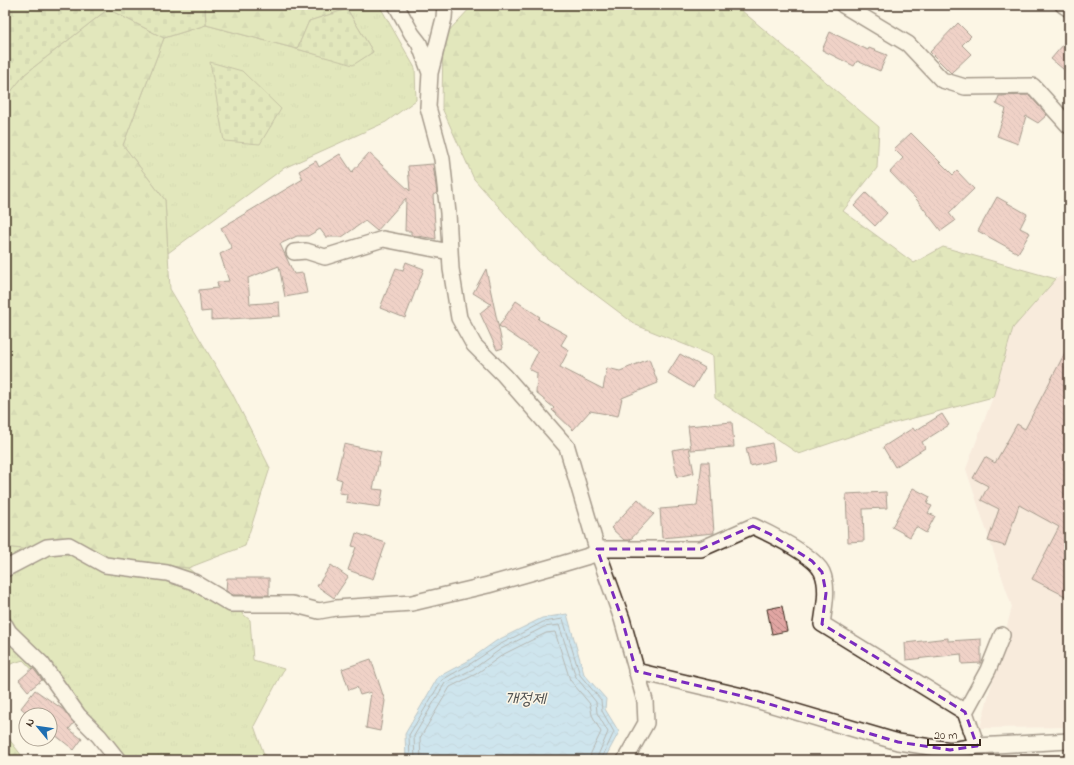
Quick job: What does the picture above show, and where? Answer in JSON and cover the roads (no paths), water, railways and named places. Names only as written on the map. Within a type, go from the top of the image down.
[{"type":"street","points":[[396,5],[412,34],[420,43],[430,73]]},
{"type":"street","points":[[445,5],[444,18],[430,73],[428,107],[442,159],[448,213],[450,252],[459,318],[474,345],[504,374],[567,448],[597,549],[633,654],[636,671],[645,701],[646,723],[625,760]]},
{"type":"street","points":[[843,5],[908,44],[942,80],[965,87],[1033,86],[1069,126]]},
{"type":"street","points":[[1063,5],[1069,9]]},
{"type":"street","points":[[294,252],[306,251],[325,257],[383,239],[450,252]]},
{"type":"street","points":[[597,549],[701,549],[753,526],[770,534],[812,561],[822,572],[826,593],[822,624],[965,712],[976,746]]},
{"type":"street","points":[[5,569],[47,547],[69,545],[105,565],[167,573],[194,582],[231,604],[292,604],[319,611],[336,608],[412,603],[488,585],[555,566],[592,555],[597,549]]},
{"type":"street","points":[[5,625],[9,632],[42,664],[78,715],[99,736],[118,760]]},
{"type":"street","points":[[965,712],[988,670],[1002,635]]},
{"type":"street","points":[[636,671],[742,696],[898,742],[950,750],[976,746],[1069,741]]},
{"type":"water","name":"개정제","points":[[567,614],[584,674],[606,699],[605,709],[619,732],[604,760],[406,760],[405,734],[438,677],[468,661],[496,641],[542,618]]}]
